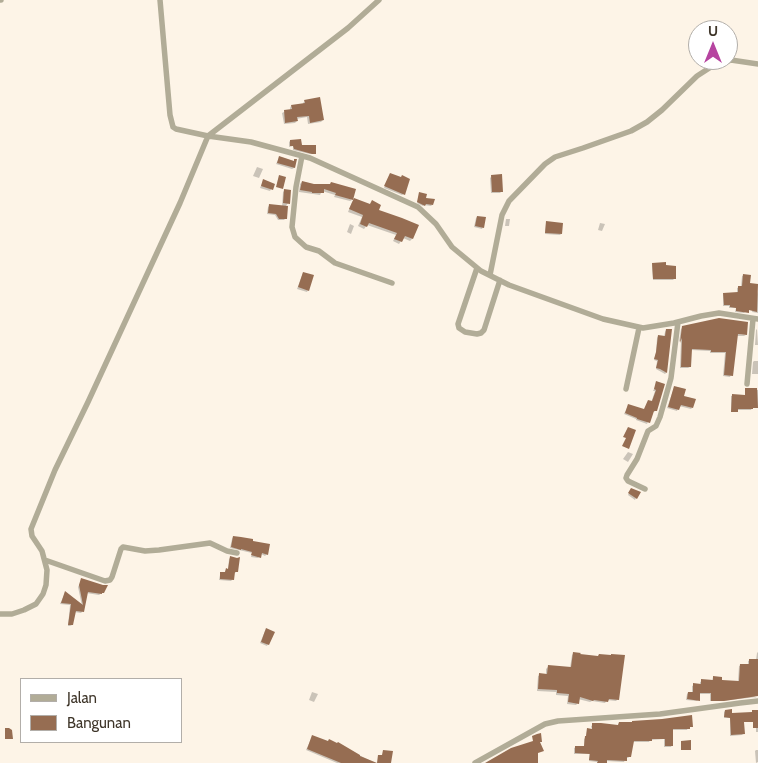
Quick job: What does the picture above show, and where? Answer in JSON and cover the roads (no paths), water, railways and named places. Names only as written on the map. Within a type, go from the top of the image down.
[{"type":"street","points":[[160,0],[171,123],[176,129],[251,142],[310,158],[418,208],[436,224],[452,247],[477,268],[509,284],[603,319],[638,328],[719,313],[755,319],[747,384]]},
{"type":"street","points":[[0,614],[12,614],[36,604],[46,585],[47,570],[45,560],[42,551],[32,536],[31,529],[56,470],[180,203],[208,136],[348,28],[379,0]]},
{"type":"street","points":[[490,275],[502,215],[509,201],[545,164],[555,157],[631,131],[647,122],[697,76],[714,65],[731,60],[758,64]]},
{"type":"street","points":[[302,156],[296,187],[292,227],[295,237],[306,248],[319,251],[335,263],[392,283]]},
{"type":"street","points":[[477,268],[458,324],[459,328],[465,332],[477,334],[484,330],[500,280]]},
{"type":"street","points":[[645,489],[628,481],[626,478],[637,459],[648,431],[656,426],[660,417],[671,378],[678,322]]},
{"type":"street","points":[[626,389],[638,328]]},
{"type":"street","points":[[45,560],[105,581],[110,580],[112,577],[120,550],[124,547],[145,551],[210,543],[227,551],[238,553]]},
{"type":"street","points":[[475,763],[545,724],[558,721],[660,714],[758,701]]}]
